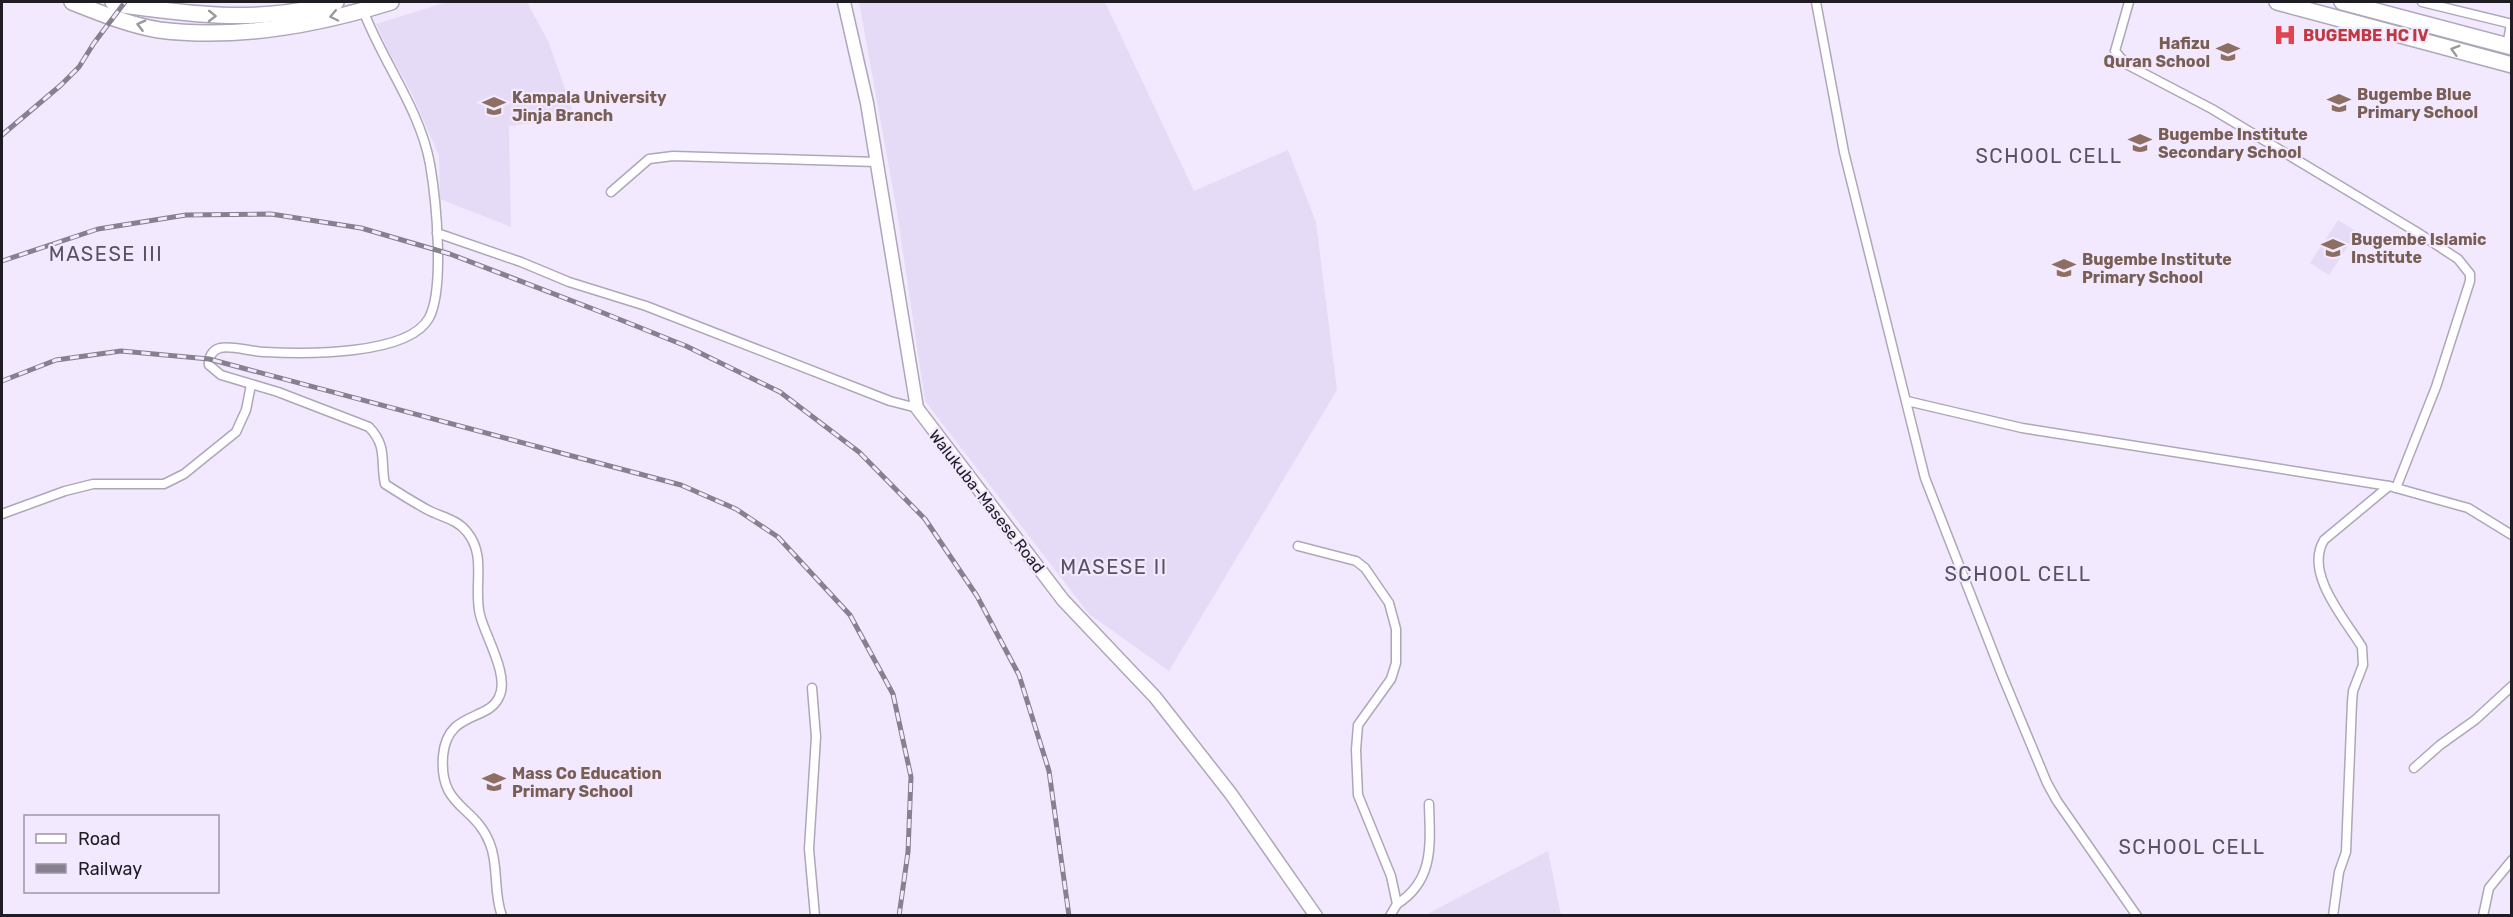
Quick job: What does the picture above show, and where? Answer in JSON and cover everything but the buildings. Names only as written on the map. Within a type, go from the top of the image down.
[{"type":"highway","points":[[72,2],[113,18],[159,30],[218,32],[287,27],[391,2]]},
{"type":"highway","points":[[113,2],[201,16],[300,10],[336,2]]},
{"type":"highway","points":[[2277,2],[2511,65]]},
{"type":"highway","points":[[2342,2],[2509,46]]},
{"type":"street","name":"Walukuba-Masese Road","points":[[844,2],[867,103],[917,408],[1063,600],[1162,705],[1232,794],[1316,915]]},
{"type":"street","points":[[1816,2],[1844,152],[1933,503],[2047,783],[2136,915]]},
{"type":"street","points":[[2129,2],[2116,44],[2115,51],[2119,58],[2212,109],[2420,234],[2458,259],[2470,274],[2470,281],[2436,387],[2393,487],[2325,540],[2318,551],[2320,578],[2362,647],[2364,656],[2363,665],[2353,690],[2348,831],[2333,915]]},
{"type":"street","points":[[2422,2],[2511,24],[2509,46]]},
{"type":"street","points":[[363,10],[373,38],[397,80],[421,131],[430,165],[437,233],[438,286],[435,303],[428,320],[415,332],[400,341],[347,350],[264,352],[224,347],[215,350],[208,362],[211,369],[369,427],[377,435],[383,450],[385,484],[409,500],[455,521],[467,531],[476,547],[479,614],[497,655],[502,691],[498,700],[488,709],[457,724],[443,753],[443,771],[445,787],[482,830],[491,845],[502,915]]},
{"type":"street","points":[[611,192],[649,159],[665,157],[766,157],[877,162]]},
{"type":"street","points":[[437,233],[521,262],[569,282],[646,306],[890,401],[917,408]]},
{"type":"street","points":[[2,514],[65,491],[93,484],[164,484],[184,474],[236,432],[246,410],[251,385]]},
{"type":"street","points":[[1906,401],[2022,428],[2393,487],[2468,508],[2511,535]]},
{"type":"street","points":[[1298,546],[1356,561],[1365,568],[1389,603],[1396,629],[1396,663],[1391,679],[1358,725],[1356,750],[1358,795],[1391,876],[1397,904]]},
{"type":"street","points":[[2414,768],[2440,744],[2475,720],[2511,686]]},
{"type":"street","points":[[812,688],[816,737],[809,849],[815,915]]},
{"type":"street","points":[[1390,915],[1397,904],[1411,895],[1425,871],[1430,848],[1429,804]]},
{"type":"street","points":[[2483,915],[2488,888],[2511,860]]},
{"type":"shaded area","name":"Kampala University Jinja Branch","points":[[447,2],[527,2],[549,43],[575,117],[509,126],[511,227],[440,199],[439,156],[412,94],[376,24]]},
{"type":"shaded area","points":[[859,2],[1105,2],[1194,191],[1288,150],[1316,222],[1337,390],[1169,671],[1089,614],[925,401],[897,212]]},
{"type":"shaded area","name":"Bugembe Islamic Institute","points":[[2338,220],[2357,232],[2329,275],[2310,263]]},
{"type":"shaded area","points":[[1548,851],[1561,915],[1425,915]]},
{"type":"railway","points":[[2,135],[79,67],[125,2]]},
{"type":"railway","points":[[2,261],[98,229],[186,215],[271,214],[361,228],[450,254],[601,312],[686,346],[780,392],[859,452],[925,519],[977,596],[1019,675],[1049,771],[1069,916]]},
{"type":"railway","points":[[2,381],[56,360],[121,351],[209,359],[681,485],[736,509],[778,537],[850,615],[893,694],[911,777],[908,852],[899,916]]},
{"type":"place","name":"BUGEMBE HC IV","points":[[2285,35]]},
{"type":"place","name":"Hafizu Quran School","points":[[2228,52]]},
{"type":"place","name":"Bugembe Blue Primary School","points":[[2339,103]]},
{"type":"place","name":"Kampala University Jinja Branch","points":[[494,106]]},
{"type":"place","name":"Bugembe Institute Secondary School","points":[[2140,143]]},
{"type":"place","name":"Bugembe Islamic Institute","points":[[2333,248]]},
{"type":"place","name":"Bugembe Institute Primary School","points":[[2064,268]]},
{"type":"place","name":"Mass Co Education Primary School","points":[[494,782]]},
{"type":"district","name":"SCHOOL CELL","points":[[2049,156]]},
{"type":"district","name":"MASESE III","points":[[106,254]]},
{"type":"district","name":"MASESE II","points":[[1114,567]]},
{"type":"district","name":"SCHOOL CELL","points":[[2018,574]]},
{"type":"district","name":"SCHOOL CELL","points":[[2192,847]]}]
